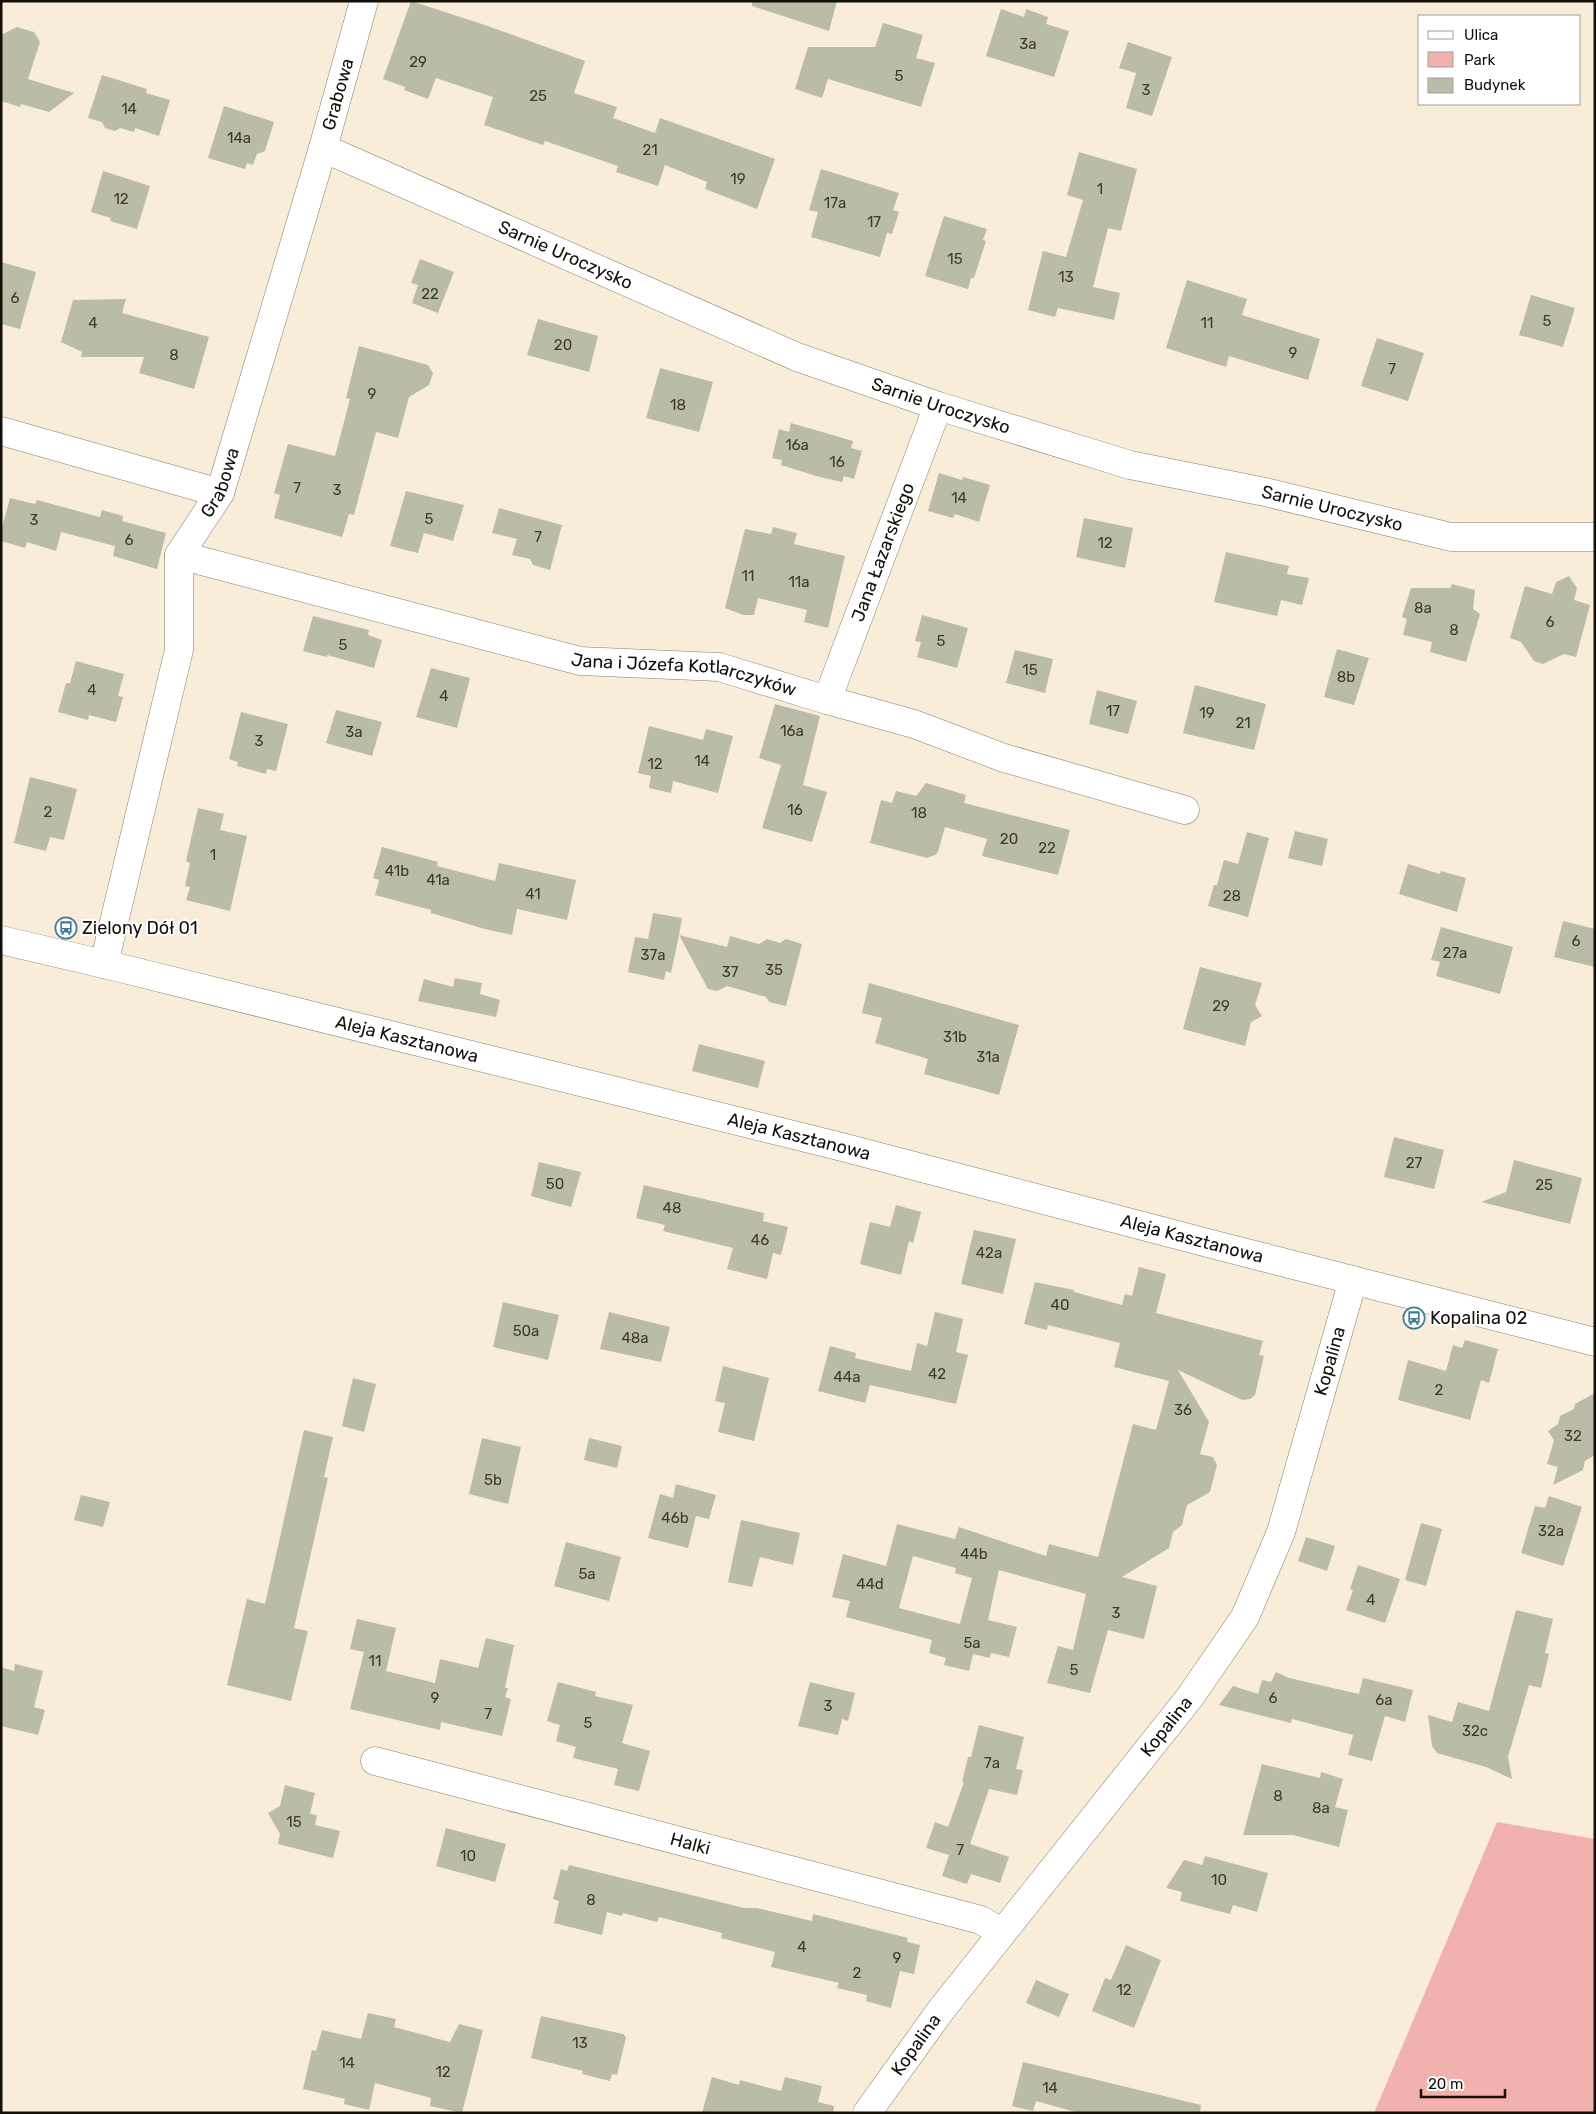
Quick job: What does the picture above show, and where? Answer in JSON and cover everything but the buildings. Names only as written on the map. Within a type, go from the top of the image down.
[{"type":"street","name":"Grabowa","points":[[179,554],[220,493],[324,148],[364,1]]},
{"type":"street","name":"Sarnie Uroczysko","points":[[324,148],[797,357],[938,406],[1130,464],[1265,492],[1451,537],[1595,537]]},
{"type":"street","name":"Jana Łazarskiego","points":[[827,700],[938,406]]},
{"type":"street","points":[[1,431],[220,493]]},
{"type":"street","points":[[104,964],[179,650],[179,554]]},
{"type":"street","name":"Jana i Józefa Kotlarczyków","points":[[179,554],[580,661],[719,667],[914,724],[1004,758],[1185,810]]},
{"type":"street","name":"Aleja Kasztanowa","points":[[1,940],[842,1147],[1595,1342]]},
{"type":"street","name":"Kopalina","points":[[867,2113],[941,2010],[1190,1697],[1245,1617],[1280,1532],[1353,1280]]},
{"type":"street","name":"Halki","points":[[375,1761],[981,1920],[1002,1933]]},
{"type":"green space","points":[[1497,1822],[1595,1839],[1595,2113],[1374,2113]]},
{"type":"place","name":"Zielony Dół 01","points":[[66,928]]},
{"type":"place","name":"Kopalina 02","points":[[1414,1318]]}]
